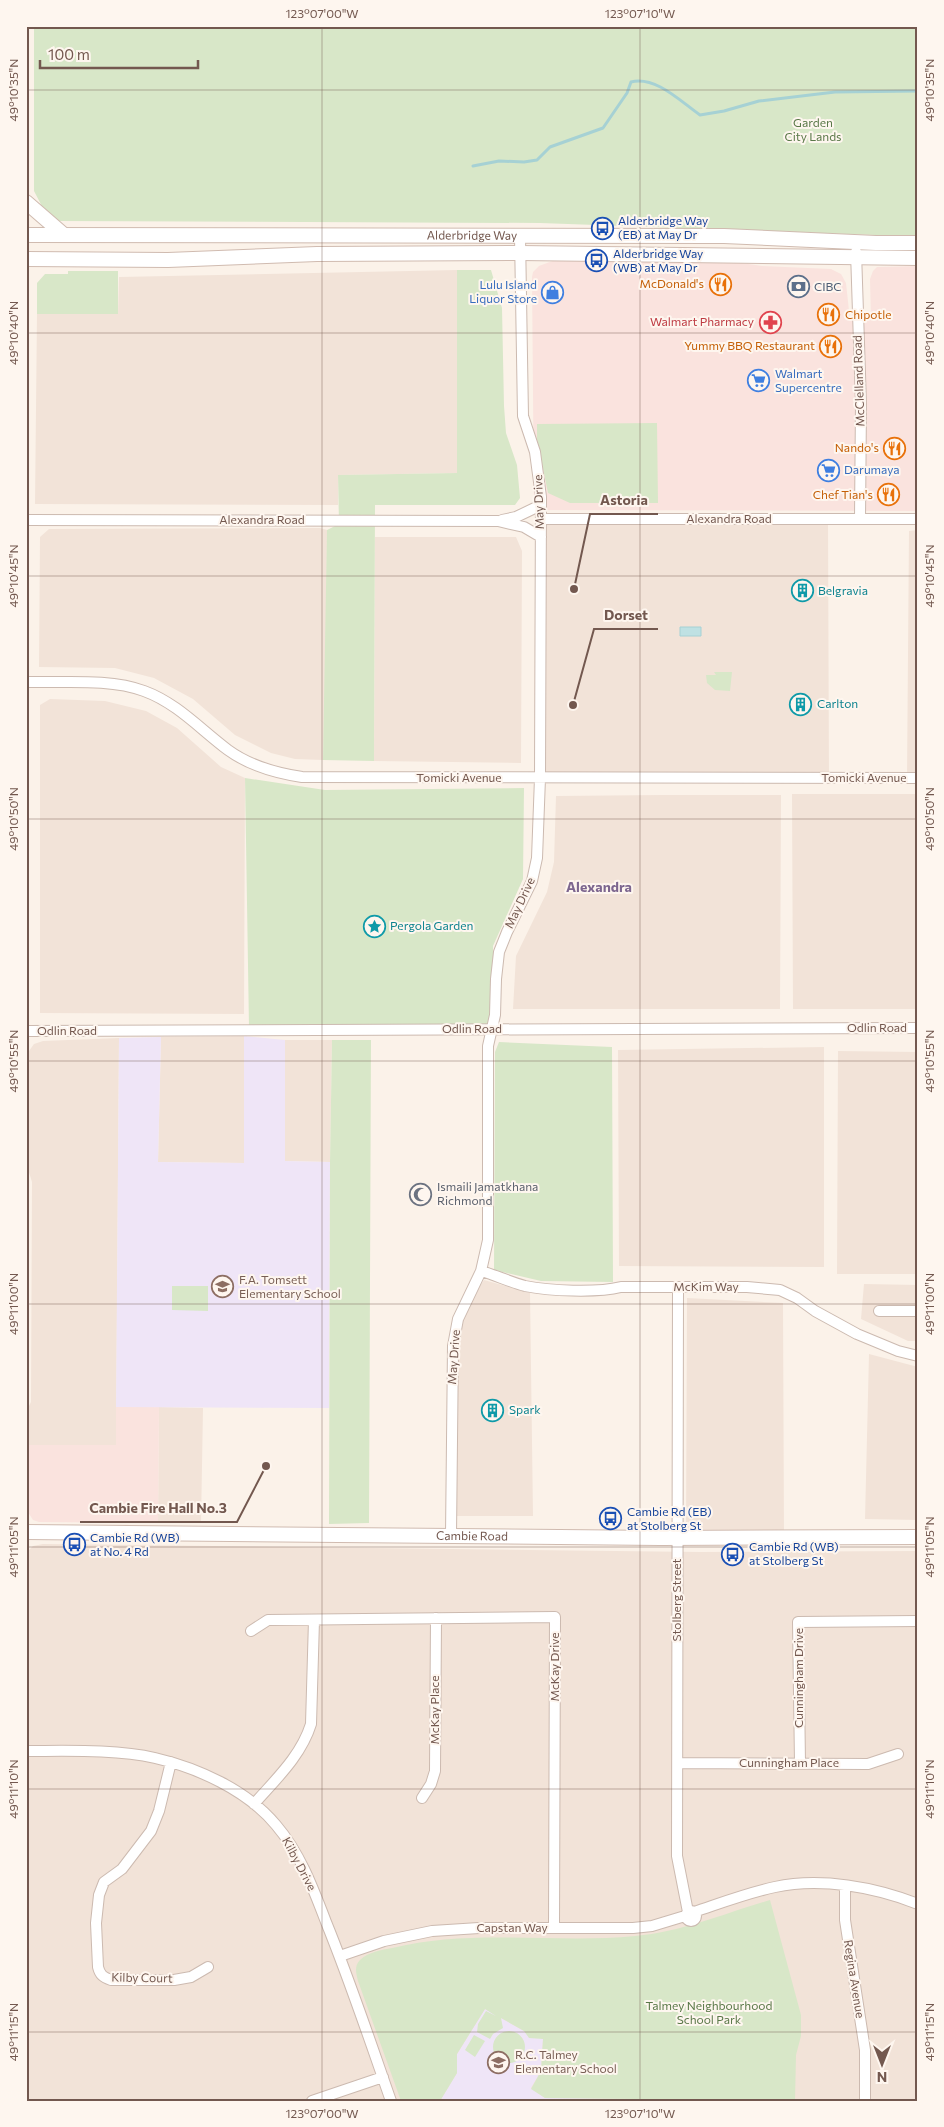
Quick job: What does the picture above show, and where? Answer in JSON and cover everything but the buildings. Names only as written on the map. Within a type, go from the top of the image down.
[{"type":"main road","points":[[26,202],[64,235]]},
{"type":"main road","name":"Alderbridge Way","points":[[26,235],[724,236],[918,243]]},
{"type":"main road","name":"Alderbridge Way","points":[[26,260],[168,260],[317,254],[520,253],[918,258]]},
{"type":"main road","name":"Cambie Road","points":[[26,1532],[677,1538],[918,1537]]},
{"type":"street","name":"May Drive","points":[[451,1535],[453,1346],[458,1319],[481,1270],[488,1240],[488,1046],[492,1029],[500,952],[507,932],[532,880],[537,858],[540,778],[541,505],[540,476],[535,452],[523,416],[520,236]]},
{"type":"street","name":"McClelland Road","points":[[856,242],[861,404],[860,519]]},
{"type":"street","name":"Alexandra Road","points":[[26,520],[498,521],[516,517],[541,505]]},
{"type":"street","name":"Alexandra Road","points":[[541,519],[918,519]]},
{"type":"street","name":"Alexandra Road","points":[[498,521],[524,527],[541,537]]},
{"type":"street","name":"Tomicki Avenue","points":[[26,682],[104,683],[143,690],[182,712],[229,751],[273,773],[302,777],[918,778]]},
{"type":"street","name":"Odlin Road","points":[[26,1031],[918,1028]]},
{"type":"street","name":"McKim Way","points":[[481,1270],[524,1285],[548,1289],[747,1287],[780,1290],[857,1334],[898,1351],[918,1356]]},
{"type":"street","name":"Stolberg Street","points":[[678,1287],[677,1856],[689,1913]]},
{"type":"street","points":[[879,1311],[918,1311]]},
{"type":"street","name":"McKay Drive","points":[[251,1630],[268,1620],[555,1617],[554,1928]]},
{"type":"street","name":"McKay Place","points":[[422,1798],[431,1784],[435,1771],[436,1618]]},
{"type":"street","points":[[254,1804],[286,1767],[307,1738],[312,1724],[314,1620]]},
{"type":"street","name":"Cunningham Drive","points":[[800,1763],[798,1622],[918,1622]]},
{"type":"street","name":"Kilby Drive","points":[[26,1751],[131,1754],[172,1762],[213,1778],[254,1804],[276,1824],[293,1848],[311,1885],[340,1956],[391,2101]]},
{"type":"street","name":"Cunningham Place","points":[[678,1763],[868,1764],[898,1754]]},
{"type":"street","name":"Kilby Court","points":[[172,1762],[159,1811],[151,1831],[122,1869],[104,1882],[99,1895],[96,1922],[99,1974],[111,1980],[174,1980],[191,1977],[208,1968]]},
{"type":"street","name":"Capstan Way","points":[[340,1956],[384,1941],[432,1931],[479,1928],[633,1928],[652,1926],[776,1887],[814,1884],[845,1886],[882,1893],[918,1904]]},
{"type":"street","name":"Regina Avenue","points":[[845,1886],[845,1920],[865,2050],[865,2101]]},
{"type":"street","points":[[312,2101],[383,2077]]},
{"type":"shaded area","points":[[555,260],[722,260],[762,266],[831,269],[841,274],[846,283],[850,320],[871,319],[870,279],[877,267],[918,266],[918,511],[534,510],[532,277],[533,272],[539,266]]},
{"type":"shaded area","points":[[457,270],[457,473],[338,475],[338,505],[35,504],[37,314],[118,314],[119,277]]},
{"type":"shaded area","points":[[546,519],[828,521],[829,782],[540,778]]},
{"type":"shaded area","points":[[320,528],[327,530],[326,695],[323,760],[295,759],[271,753],[235,735],[193,699],[154,678],[115,668],[39,667],[40,537],[49,529]]},
{"type":"shaded area","points":[[918,530],[918,778],[907,778],[909,531]]},
{"type":"shaded area","points":[[375,537],[516,537],[522,551],[521,763],[374,761]]},
{"type":"shaded area","points":[[50,699],[105,701],[146,711],[177,728],[221,767],[245,778],[244,1014],[40,1013],[40,705]]},
{"type":"shaded area","points":[[792,794],[918,794],[918,1009],[793,1009]]},
{"type":"shaded area","points":[[781,795],[780,1009],[513,1009],[516,956],[547,892],[554,862],[556,796]]},
{"type":"shaded area","points":[[244,1036],[244,1163],[158,1162],[161,1037]]},
{"type":"shaded area","name":"F.A. Tomsett Elementary School","points":[[244,1036],[285,1040],[285,1161],[330,1162],[329,1408],[116,1407],[119,1038],[161,1037],[158,1162],[244,1163]]},
{"type":"shaded area","points":[[119,1038],[116,1445],[27,1445],[27,1410],[31,1402],[32,1182],[27,1166],[29,1051],[34,1044],[43,1041]]},
{"type":"shaded area","points":[[285,1040],[332,1040],[330,1162],[285,1161]]},
{"type":"shaded area","points":[[824,1047],[824,1267],[619,1266],[618,1050]]},
{"type":"shaded area","points":[[838,1051],[918,1052],[918,1274],[837,1274]]},
{"type":"shaded area","points":[[484,1280],[530,1293],[533,1516],[456,1516],[457,1341],[463,1312]]},
{"type":"shaded area","points":[[864,1284],[918,1285],[918,1341],[908,1341],[861,1319]]},
{"type":"shaded area","points":[[687,1298],[783,1303],[784,1534],[686,1535]]},
{"type":"shaded area","points":[[869,1354],[918,1367],[918,1520],[865,1519]]},
{"type":"shaded area","points":[[116,1407],[159,1407],[158,1523],[39,1522],[33,1520],[26,1509],[27,1445],[116,1445]]},
{"type":"shaded area","points":[[159,1407],[203,1408],[201,1523],[158,1523]]},
{"type":"shaded area","points":[[43,1544],[700,1552],[918,1551],[918,2101],[26,2101],[26,1557],[28,1551],[33,1546]]},
{"type":"shaded area","name":"R.C. Talmey Elementary School","points":[[485,2009],[524,2031],[543,2039],[541,2071],[531,2088],[545,2098],[637,2099],[637,2101],[440,2101],[457,2073],[457,2054]]},
{"type":"green space","name":"Garden City Lands","points":[[34,26],[918,26],[918,235],[540,223],[58,221],[46,214],[34,191]]},
{"type":"green space","points":[[457,270],[491,270],[502,308],[506,433],[517,465],[520,498],[515,505],[375,505],[374,761],[323,760],[327,530],[339,524],[338,475],[457,473]]},
{"type":"green space","points":[[68,271],[118,271],[118,314],[37,314],[37,283],[45,274],[68,274]]},
{"type":"green space","points":[[657,423],[658,503],[570,503],[548,493],[537,439],[537,424]]},
{"type":"green space","points":[[714,672],[732,672],[730,691],[715,690],[707,683],[706,675],[716,675]]},
{"type":"green space","points":[[245,778],[325,790],[524,788],[523,879],[493,946],[493,1025],[249,1027]]},
{"type":"green space","points":[[332,1040],[371,1040],[369,1523],[329,1524]]},
{"type":"green space","points":[[499,1042],[612,1047],[613,1282],[541,1281],[494,1270],[495,1052]]},
{"type":"green space","points":[[172,1286],[208,1286],[208,1311],[172,1310]]},
{"type":"green space","name":"Talmey Neighbourhood School Park","points":[[770,1900],[801,2015],[801,2036],[796,2055],[795,2101],[637,2101],[636,2099],[545,2098],[531,2089],[541,2071],[543,2039],[529,2038],[524,2031],[501,2018],[503,2028],[493,2034],[490,2039],[477,2032],[478,2024],[486,2011],[496,2016],[485,2009],[457,2054],[457,2073],[440,2101],[401,2101],[357,1978],[357,1965],[367,1955],[422,1942],[483,1938],[605,1938],[652,1934],[670,1931]]},
{"type":"green space","points":[[509,2031],[521,2035],[525,2047],[521,2059],[509,2063],[497,2059],[493,2047],[497,2035]]},
{"type":"green space","points":[[474,2035],[485,2041],[475,2057],[465,2050]]},
{"type":"water","points":[[680,627],[701,627],[701,636],[680,636]]},
{"type":"waterway","points":[[473,166],[499,161],[524,162],[537,160],[550,147],[603,128],[627,93],[631,82],[640,81],[659,86],[700,115],[724,111],[759,101],[835,92],[918,91]]},
{"type":"place","name":"Alderbridge Way (EB) at May Dr","points":[[602,228]]},
{"type":"place","name":"Alderbridge Way (WB) at May Dr","points":[[597,261]]},
{"type":"place","name":"McDonald's","points":[[720,284]]},
{"type":"place","name":"CIBC","points":[[798,287]]},
{"type":"place","name":"Lulu Island Liquor Store","points":[[553,292]]},
{"type":"place","name":"Chipotle","points":[[829,315]]},
{"type":"place","name":"Walmart Pharmacy","points":[[770,322]]},
{"type":"place","name":"Yummy BBQ Restaurant","points":[[831,346]]},
{"type":"place","name":"Walmart Supercentre","points":[[759,381]]},
{"type":"place","name":"Nando's","points":[[895,448]]},
{"type":"place","name":"Darumaya","points":[[828,470]]},
{"type":"place","name":"Chef Tian's","points":[[889,495]]},
{"type":"place","name":"Astoria","points":[[574,589]]},
{"type":"place","name":"Belgravia","points":[[802,591]]},
{"type":"place","name":"Carlton","points":[[801,704]]},
{"type":"place","name":"Dorset","points":[[573,705]]},
{"type":"place","name":"Pergola Garden","points":[[374,926]]},
{"type":"place","name":"Ismaili Jamatkhana Richmond","points":[[421,1194]]},
{"type":"place","name":"F.A. Tomsett Elementary School","points":[[223,1287]]},
{"type":"place","name":"Spark","points":[[493,1410]]},
{"type":"place","name":"Cambie Fire Hall No.3","points":[[266,1466]]},
{"type":"place","name":"Cambie Rd (EB) at Stolberg St","points":[[611,1519]]},
{"type":"place","name":"Cambie Rd (WB) at No. 4 Rd","points":[[74,1545]]},
{"type":"place","name":"Cambie Rd (WB) at Stolberg St","points":[[733,1554]]},
{"type":"place","name":"R.C. Talmey Elementary School","points":[[499,2062]]},
{"type":"district","name":"Alexandra","points":[[599,887]]}]
